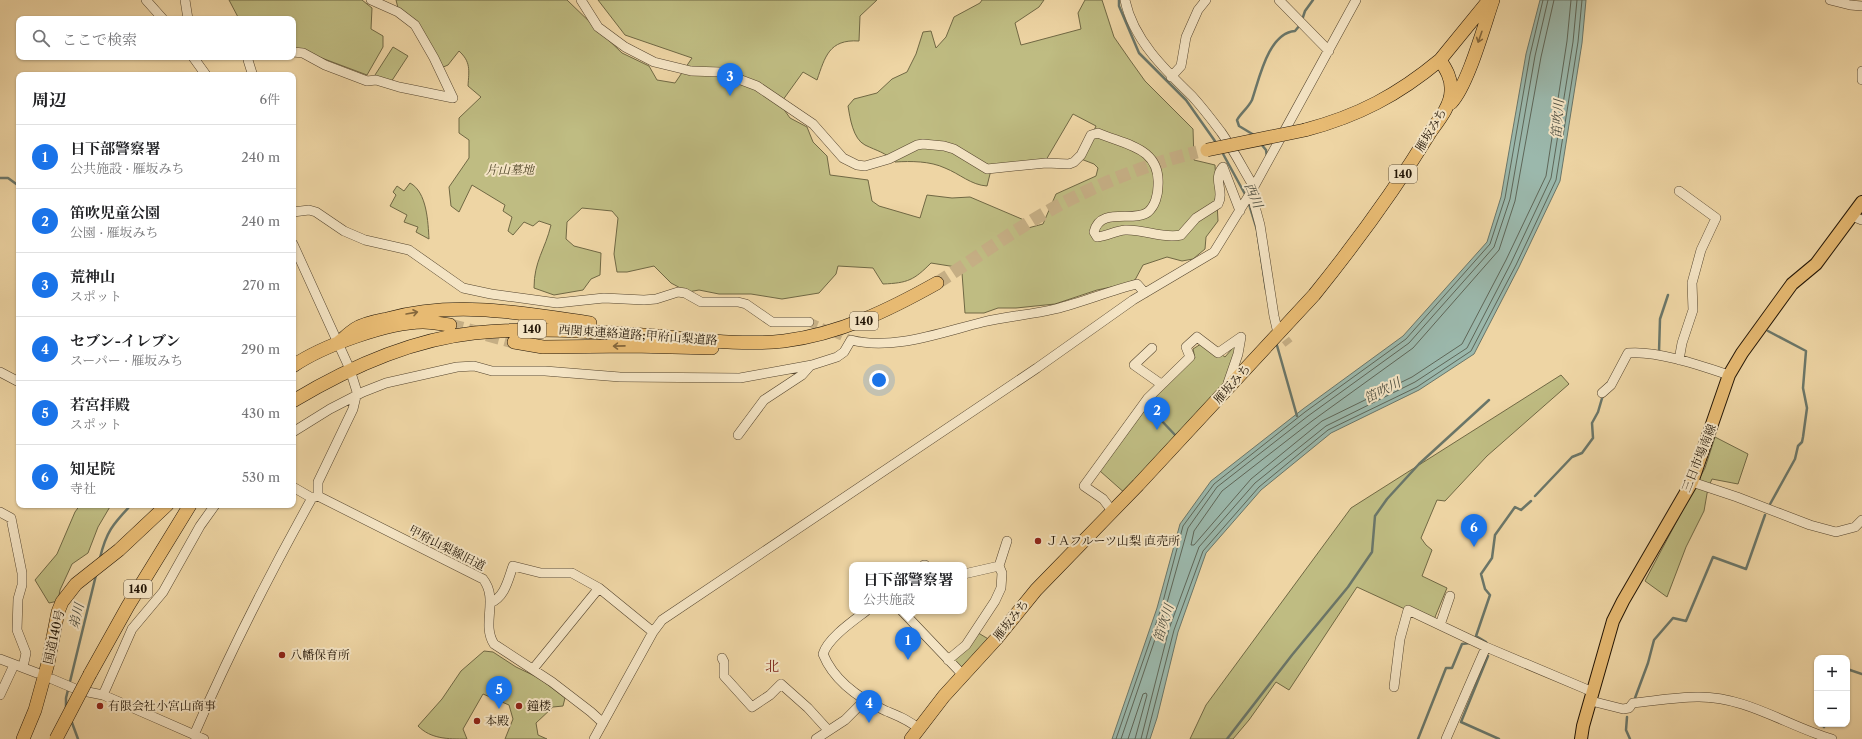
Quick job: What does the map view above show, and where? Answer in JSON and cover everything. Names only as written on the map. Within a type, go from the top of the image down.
[{"type":"highway","points":[[1197,152],[1305,130],[1336,121],[1378,103],[1400,90],[1440,60],[1489,0]]},
{"type":"highway","points":[[1444,111],[1455,99],[1466,77],[1493,0]]},
{"type":"highway","name":"雁坂みち","points":[[915,734],[963,675],[997,638],[1036,590],[1113,512],[1233,383],[1276,333],[1314,295],[1364,230],[1444,111],[1451,92],[1450,81],[1440,60]]},
{"type":"highway","name":"西関東連絡道路;甲府山梨道路","points":[[296,400],[323,383],[382,356],[413,346],[473,333],[536,329],[748,342],[784,341],[825,333],[866,320],[937,283]]},
{"type":"highway","points":[[339,342],[356,328],[409,313],[455,308],[515,312],[642,331],[748,342]]},
{"type":"highway","points":[[296,364],[315,352],[339,342],[410,323],[422,322],[450,325]]},
{"type":"highway","points":[[514,342],[543,347],[632,346],[717,348],[748,346],[784,341]]},
{"type":"highway","name":"国道140号","points":[[23,739],[39,697],[48,663],[58,612],[62,602],[76,584],[119,550],[164,508]]},
{"type":"highway","name":"140","points":[[56,739],[128,606],[188,508]]},
{"type":"main road","name":"三日市場南線","points":[[1581,739],[1613,621],[1692,482],[1729,375],[1742,353],[1792,284],[1816,264],[1857,218],[1862,202]]},
{"type":"street","points":[[146,0],[160,16]]},
{"type":"street","points":[[185,0],[188,16]]},
{"type":"street","points":[[296,52],[303,53],[325,66],[367,81],[376,80],[399,88],[453,98],[434,58],[414,25],[398,12],[371,0]]},
{"type":"street","points":[[581,0],[598,27],[624,48],[654,62],[691,71],[720,72],[757,86],[813,124],[844,158],[857,165],[865,166],[889,159],[917,145],[923,144],[944,146],[954,149],[987,169],[1046,163],[1069,164],[1074,162],[1081,155],[1091,136],[1098,133],[1141,149],[1148,154],[1154,163],[1159,183],[1155,200],[1147,212],[1113,216],[1104,219],[1095,228],[1094,232],[1097,237],[1124,230],[1147,231],[1163,236],[1181,235],[1196,218],[1218,204],[1220,196],[1218,172],[1223,167],[1240,211]]},
{"type":"street","points":[[1125,0],[1127,13],[1142,42],[1171,78],[1193,97],[1222,133],[1253,190],[1260,225],[1276,333]]},
{"type":"street","points":[[1171,78],[1181,66],[1186,37],[1198,10],[1206,0]]},
{"type":"street","points":[[1280,0],[1329,51]]},
{"type":"street","points":[[594,739],[653,632],[662,620],[1030,373],[1146,293],[1214,252],[1253,190],[1356,0]]},
{"type":"street","points":[[1830,0],[1850,5],[1862,6]]},
{"type":"street","points":[[196,60],[204,72]]},
{"type":"street","points":[[248,60],[252,72]]},
{"type":"street","points":[[1862,71],[1862,80]]},
{"type":"street","points":[[1679,360],[1682,343],[1693,310],[1692,283],[1701,250],[1716,218],[1680,191]]},
{"type":"street","points":[[296,212],[309,210],[316,212],[344,231],[365,240],[409,250],[463,288],[491,294],[557,303],[604,298],[644,300],[656,299],[678,292],[685,293],[701,302],[738,302],[746,304],[772,322],[809,322]]},
{"type":"street","points":[[296,250],[339,342],[348,365]]},
{"type":"street","points":[[296,430],[330,409],[357,395],[386,383],[434,371],[467,366],[492,371],[545,371],[607,377],[695,379],[740,378],[810,366],[837,357],[844,352],[852,340],[876,344],[900,342],[1000,318],[1024,316],[1056,309],[1107,292],[1137,284],[1146,293]]},
{"type":"street","points":[[1113,512],[1103,499],[1084,486],[1148,398],[1190,358],[1186,346],[1197,337],[1218,353],[1241,337],[1238,354],[1228,383],[1233,383]]},
{"type":"street","points":[[1152,348],[1134,365],[1161,384]]},
{"type":"street","points":[[1602,393],[1611,385],[1628,353],[1637,352],[1679,360],[1729,375]]},
{"type":"street","points":[[738,435],[764,400],[802,375],[810,366]]},
{"type":"street","points":[[0,372],[16,380]]},
{"type":"street","points":[[52,679],[78,690],[103,695],[199,738],[220,676],[276,563],[315,497],[318,482],[353,409],[357,395],[356,385],[352,376]]},
{"type":"street","points":[[1692,482],[1737,497],[1810,525],[1836,532],[1855,527],[1862,520]]},
{"type":"street","name":"甲府山梨線旧道","points":[[296,488],[475,574],[487,584],[490,592],[489,638],[499,649],[533,670],[591,712],[602,723]]},
{"type":"street","points":[[103,695],[132,629],[162,592],[197,531],[213,508]]},
{"type":"street","points":[[0,512],[11,518],[22,573],[22,585],[18,599],[16,630],[26,653],[0,695]]},
{"type":"street","points":[[948,660],[966,645],[1002,588],[1002,573],[999,566],[1007,541]]},
{"type":"street","points":[[490,603],[496,601],[504,592],[513,566],[541,573],[572,573],[599,588],[653,632]]},
{"type":"street","points":[[967,573],[999,566]]},
{"type":"street","points":[[533,670],[599,588]]},
{"type":"street","points":[[1440,625],[1450,596]]},
{"type":"street","points":[[1394,687],[1400,640],[1408,610],[1623,709],[1629,708],[1633,703],[1698,696],[1732,701],[1757,709],[1832,739]]},
{"type":"street","points":[[862,614],[844,628],[824,649],[822,654],[827,664],[852,692],[864,701],[909,721],[915,734]]},
{"type":"street","points":[[905,614],[963,675]]},
{"type":"street","points":[[1446,739],[1486,647]]},
{"type":"street","points":[[722,658],[724,662],[724,676],[752,707],[770,695],[781,684],[808,708],[828,730]]},
{"type":"street","points":[[0,659],[37,673]]},
{"type":"street","points":[[816,739],[845,720],[864,701]]},
{"type":"green space","points":[[229,0],[362,0],[372,8],[371,29],[383,36],[383,47],[367,75],[296,50],[296,16],[237,16]]},
{"type":"green space","name":"片山墓地","points":[[396,0],[567,0],[622,53],[649,66],[657,80],[675,83],[692,58],[625,35],[598,0],[877,0],[860,16],[859,41],[849,41],[835,46],[826,57],[817,80],[803,72],[780,104],[790,118],[807,127],[813,142],[827,156],[830,175],[868,180],[872,201],[879,206],[920,218],[927,195],[952,198],[970,197],[1024,220],[1028,228],[1043,224],[1056,194],[1096,176],[1098,168],[1094,164],[1081,159],[1096,126],[1073,114],[1046,160],[992,166],[987,186],[976,184],[950,170],[933,164],[895,162],[884,154],[865,145],[855,133],[848,106],[854,99],[877,93],[892,79],[907,72],[916,54],[923,32],[931,31],[936,48],[946,37],[954,17],[980,3],[982,0],[1044,0],[1039,7],[1015,23],[1021,45],[1081,29],[1078,13],[1085,0],[1102,0],[1114,37],[1130,60],[1145,81],[1193,129],[1194,160],[1215,165],[1218,221],[1206,237],[1205,249],[1193,259],[1182,261],[1167,257],[1143,265],[1135,280],[1121,285],[1097,290],[1055,304],[1016,308],[998,308],[984,313],[965,313],[962,273],[956,267],[931,263],[910,280],[899,283],[883,284],[873,268],[838,266],[836,274],[819,293],[782,299],[751,294],[719,294],[699,290],[688,292],[671,283],[654,266],[627,272],[617,272],[614,254],[618,218],[612,211],[582,208],[567,222],[566,239],[574,246],[601,253],[600,275],[591,279],[583,290],[554,295],[534,288],[536,270],[551,225],[539,221],[533,226],[524,222],[513,235],[508,231],[512,217],[503,211],[505,205],[472,185],[459,212],[451,206],[449,187],[469,158],[469,140],[459,133],[459,118],[481,97],[468,86],[468,67],[466,59],[463,55],[459,51],[448,65],[441,68],[398,8]]},
{"type":"green space","points":[[393,47],[408,56],[391,82],[380,79],[375,75]]},
{"type":"green space","points":[[410,183],[416,187],[420,193],[426,208],[429,239],[416,232],[418,227],[404,222],[407,215],[390,206],[396,195],[393,192],[397,186],[404,191]]},
{"type":"green space","points":[[1204,342],[1225,357],[1238,342],[1225,384],[1127,495],[1100,471],[1148,398],[1195,358],[1193,349]]},
{"type":"green space","points":[[1561,375],[1569,384],[1487,456],[1445,501],[1437,500],[1421,538],[1432,550],[1422,576],[1447,588],[1433,622],[1357,587],[1289,690],[1276,682],[1249,720],[1233,739],[1190,739],[1206,705],[1351,508]]},
{"type":"green space","points":[[1715,437],[1748,454],[1738,484],[1712,479],[1708,488],[1704,511],[1686,547],[1667,597],[1645,581],[1705,468]]},
{"type":"green space","points":[[78,508],[109,508],[98,527],[88,553],[72,564],[60,590],[58,601],[49,603],[35,580],[57,554]]},
{"type":"green space","points":[[975,631],[990,640],[961,670],[949,659]]},
{"type":"green space","points":[[484,651],[493,652],[516,667],[539,678],[565,698],[563,706],[553,707],[536,723],[538,735],[547,739],[505,739],[513,719],[509,705],[483,694],[463,729],[467,739],[434,736],[428,734],[418,726],[442,699],[461,671]]},
{"type":"water","name":"笛吹川","points":[[1540,0],[1586,0],[1582,43],[1560,181],[1519,267],[1474,354],[1419,390],[1331,433],[1261,490],[1206,553],[1178,632],[1157,718],[1150,739],[1112,739],[1157,608],[1180,524],[1211,481],[1303,409],[1403,336],[1487,242],[1501,197],[1526,54]]},
{"type":"waterway","name":"西川","points":[[1119,0],[1119,6],[1139,53],[1186,100],[1217,144]]},
{"type":"waterway","points":[[1302,20],[1305,11],[1313,0]]},
{"type":"waterway","points":[[1254,135],[1239,126],[1237,120],[1252,100],[1271,48],[1278,40],[1286,34],[1295,31],[1300,25]]},
{"type":"waterway","points":[[1261,144],[1266,150],[1267,157]]},
{"type":"waterway","name":"西川","points":[[1222,152],[1246,196]]},
{"type":"waterway","name":"弟川","points":[[0,178],[8,178],[16,184]]},
{"type":"waterway","name":"西川","points":[[1248,201],[1257,230],[1266,290]]},
{"type":"waterway","points":[[1659,352],[1660,319],[1668,295]]},
{"type":"waterway","points":[[1768,331],[1806,351],[1803,388],[1807,408],[1802,442],[1798,446],[1795,459],[1769,506]]},
{"type":"waterway","name":"西川","points":[[1276,342],[1297,416]]},
{"type":"waterway","points":[[1535,496],[1572,457],[1582,453],[1593,438],[1592,423],[1598,412],[1603,395]]},
{"type":"waterway","points":[[1149,400],[1159,418],[1177,437]]},
{"type":"waterway","points":[[1227,739],[1292,655],[1348,587],[1372,552],[1375,516],[1387,499],[1419,464],[1489,400]]},
{"type":"waterway","points":[[1486,642],[1476,636],[1490,595],[1485,589],[1481,574],[1492,558],[1495,535],[1515,507],[1521,510],[1531,501]]},
{"type":"waterway","name":"弟川","points":[[100,558],[105,541],[111,529],[128,508]]},
{"type":"waterway","points":[[1635,698],[1648,663],[1654,640],[1673,618],[1686,621],[1713,557],[1746,569],[1765,515]]},
{"type":"waterway","name":"弟川","points":[[66,708],[66,698],[96,575]]},
{"type":"waterway","points":[[1418,739],[1446,668],[1452,668],[1462,644],[1470,643]]},
{"type":"waterway","points":[[1488,656],[1461,722],[1499,739]]},
{"type":"waterway","points":[[1850,670],[1862,674]]},
{"type":"waterway","points":[[1627,717],[1626,730],[1630,739]]},
{"type":"waterway","name":"弟川","points":[[71,720],[78,739]]},
{"type":"tunnel","points":[[937,283],[1019,229],[1069,200],[1132,172],[1197,152]]},
{"type":"tunnel","points":[[809,322],[851,340]]},
{"type":"tunnel","points":[[450,325],[514,342]]},
{"type":"tunnel","points":[[1277,329],[1289,344]]},
{"type":"place","name":"荒神山","points":[[730,96]]},
{"type":"place","name":"笛吹児童公園","points":[[1157,430]]},
{"type":"place","name":"ＪＡフルーツ山梨 直売所","points":[[1038,541]]},
{"type":"place","name":"知足院","points":[[1474,547]]},
{"type":"place","name":"八幡保育所","points":[[282,655]]},
{"type":"place","name":"日下部警察署","points":[[908,660]]},
{"type":"place","name":"有限会社小宮山商事","points":[[100,706]]},
{"type":"place","name":"鐘楼","points":[[519,706]]},
{"type":"place","name":"若宮拝殿","points":[[499,709]]},
{"type":"place","name":"本殿","points":[[477,721]]},
{"type":"place","name":"セブン-イレブン","points":[[869,723]]},
{"type":"district","name":"北","points":[[772,666]]}]
